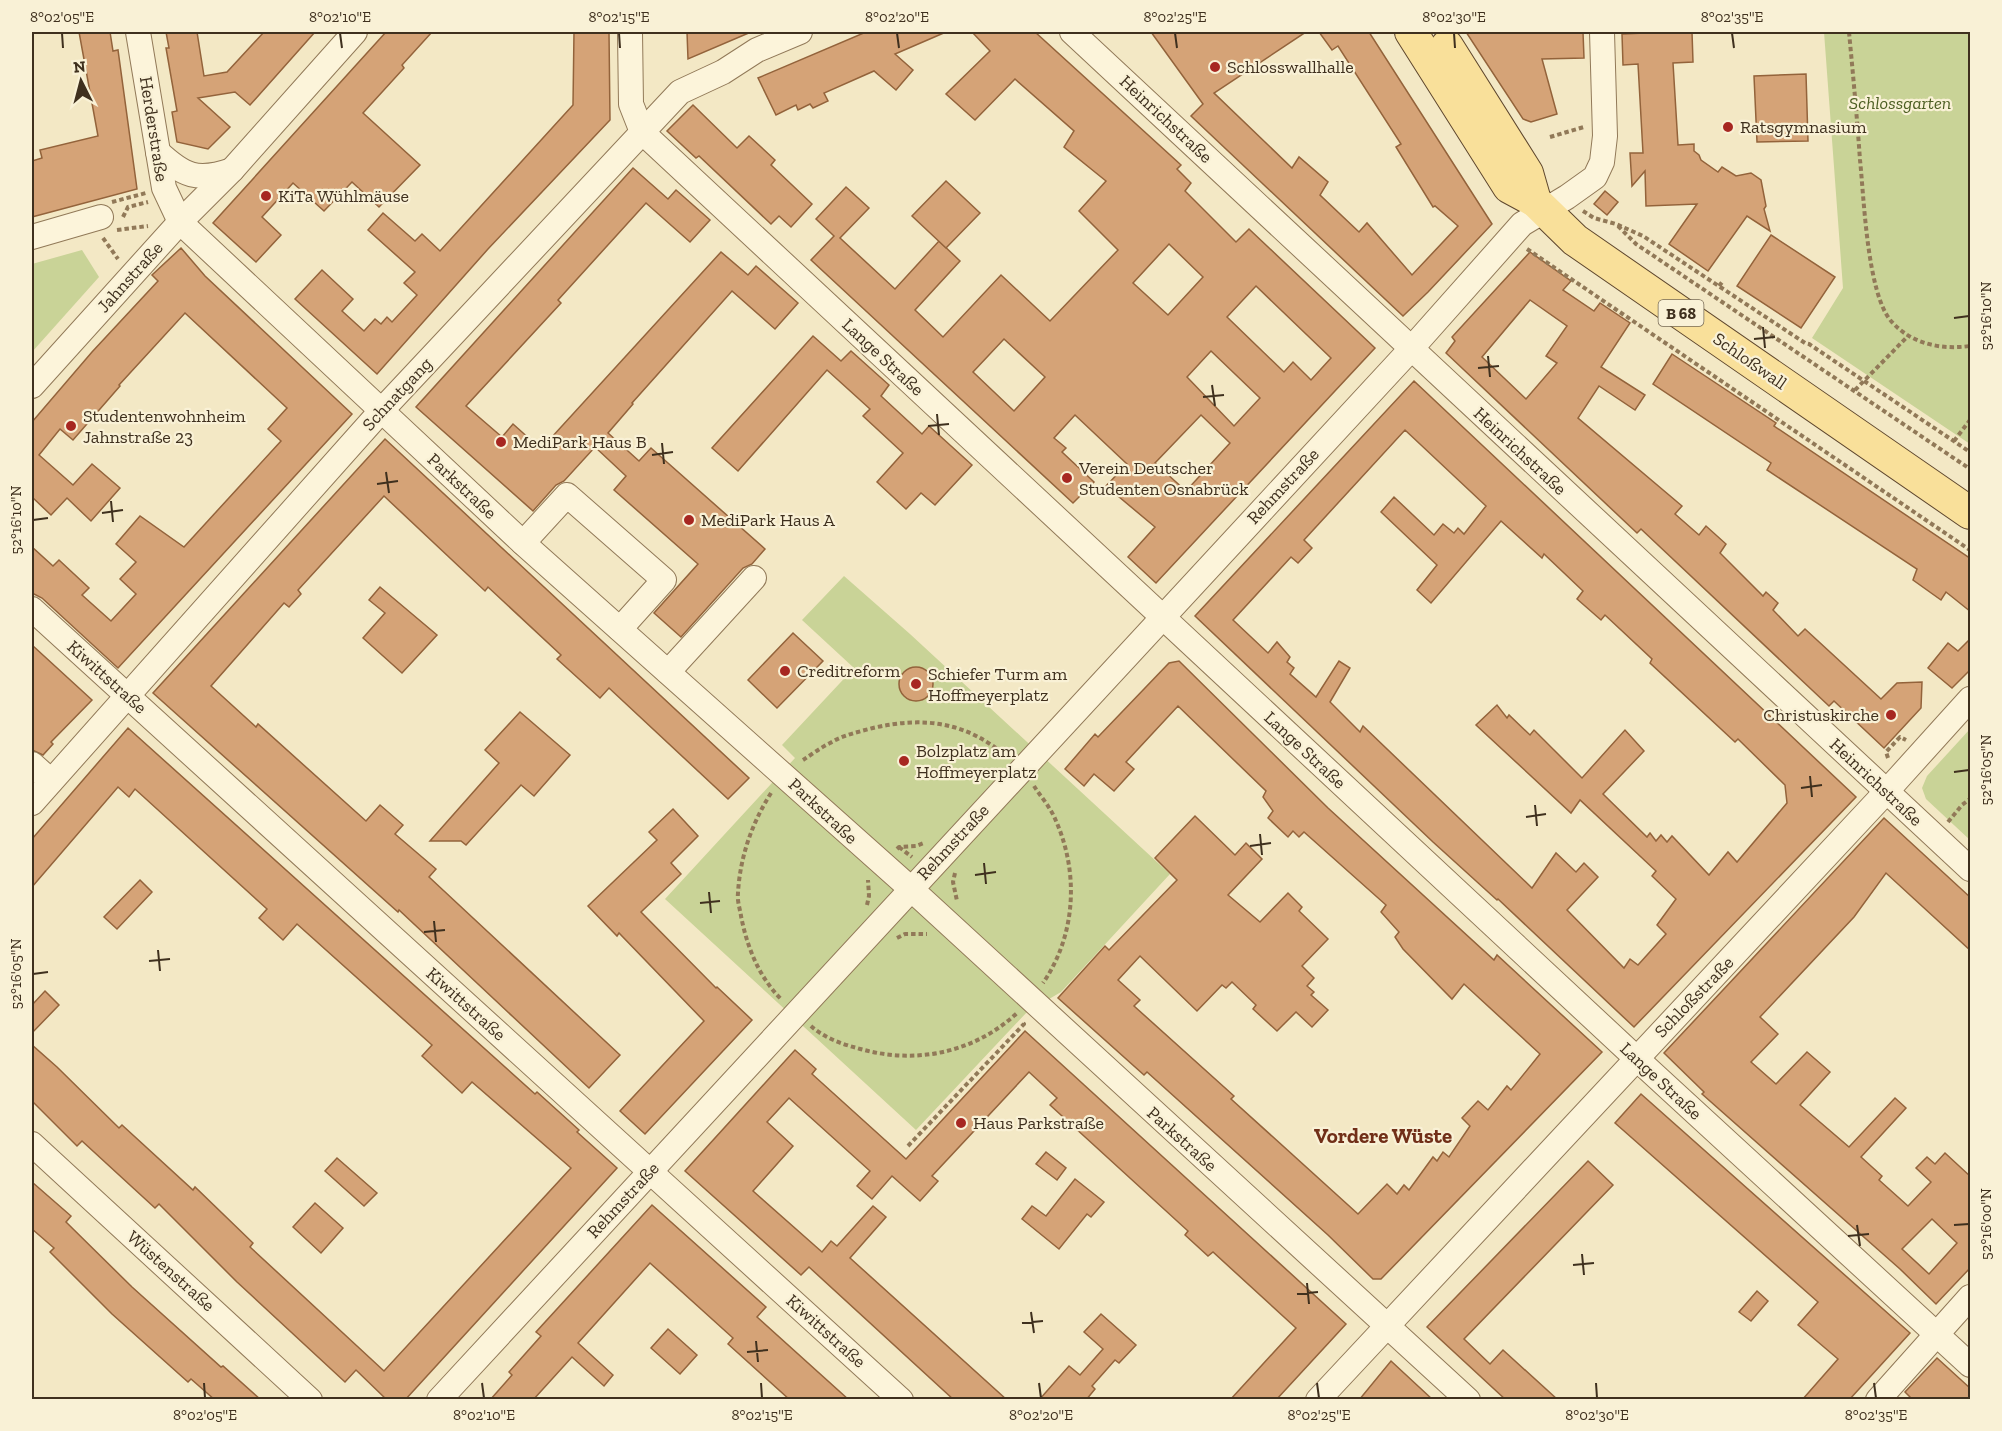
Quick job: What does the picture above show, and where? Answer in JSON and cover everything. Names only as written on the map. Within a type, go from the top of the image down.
[{"type":"main road","name":"Schloßwall","points":[[1411,32],[1509,187],[1539,206],[1575,240],[1971,513]]},
{"type":"main road","points":[[1437,32],[1527,173],[1539,206]]},
{"type":"street","name":"Herderstraße","points":[[138,32],[164,188],[166,197],[180,222]]},
{"type":"street","name":"Jahnstraße","points":[[32,386],[356,32]]},
{"type":"street","points":[[630,32],[631,104],[642,132]]},
{"type":"street","name":"Schnatgang","points":[[32,803],[381,411],[680,92],[723,72],[757,50],[800,32]]},
{"type":"street","name":"Rehmstraße","points":[[439,1400],[795,1012],[1411,349],[1539,206],[1588,184],[1595,177],[1602,162],[1605,136],[1602,32]]},
{"type":"street","name":"Heinrichstraße","points":[[1086,36],[1411,349],[1971,869]]},
{"type":"street","name":"Lange Straße","points":[[642,132],[1636,1058],[1971,1365]]},
{"type":"street","points":[[158,152],[177,170],[197,176],[214,176],[232,170]]},
{"type":"street","name":"Parkstraße","points":[[180,222],[523,543],[910,888],[1022,1008],[1386,1325],[1468,1400]]},
{"type":"street","points":[[32,237],[101,226]]},
{"type":"street","points":[[523,543],[567,495],[664,580],[620,629]]},
{"type":"street","points":[[668,672],[754,578]]},
{"type":"street","name":"Kiwittstraße","points":[[32,609],[901,1400]]},
{"type":"street","name":"Schloßstraße","points":[[1318,1400],[1971,699]]},
{"type":"street","points":[[32,764],[51,781]]},
{"type":"street","name":"Wüstenstraße","points":[[32,1144],[310,1400]]},
{"type":"street","points":[[1878,1400],[1971,1297]]},
{"type":"path","points":[[1849,32],[1869,252],[1880,300],[1890,320],[1908,336],[1929,345],[1957,348],[1971,346]]},
{"type":"path","points":[[1550,137],[1591,126]]},
{"type":"path","points":[[131,276],[101,226],[98,205],[164,188]]},
{"type":"path","points":[[1594,218],[1616,224],[1643,236],[1971,452]]},
{"type":"path","points":[[1616,224],[1636,244],[1971,469]]},
{"type":"path","points":[[1522,248],[1531,250],[1971,550]]},
{"type":"path","points":[[1719,286],[1723,280]]},
{"type":"path","points":[[1855,390],[1908,336]]},
{"type":"path","points":[[1954,441],[1971,420]]},
{"type":"path","points":[[802,760],[830,743],[851,734],[896,723],[913,722],[950,725],[967,731],[1007,758]]},
{"type":"path","points":[[1886,752],[1891,743],[1900,737]]},
{"type":"path","points":[[771,793],[758,813],[744,850],[737,896],[745,934],[756,963],[772,990],[817,1032],[843,1044],[877,1054],[910,1057],[933,1055],[959,1048],[984,1037],[1022,1008],[1052,970],[1064,941],[1071,905],[1070,875],[1066,848],[1056,819],[1032,784]]},
{"type":"path","points":[[1935,837],[1962,805],[1971,799]]},
{"type":"path","points":[[908,1146],[1024,1024],[1022,1008]]},
{"type":"green space","name":"Schlossgarten","points":[[1824,32],[1970,32],[1970,444],[1812,338],[1843,288]]},
{"type":"green space","points":[[82,250],[99,277],[32,352],[32,264]]},
{"type":"green space","points":[[844,576],[1170,874],[1061,992],[1027,1012],[916,1130],[665,899],[795,758],[782,745],[854,668],[802,620]]},
{"type":"green space","points":[[1970,729],[1970,840],[1926,799],[1922,788],[1927,776]]},
{"type":"building","points":[[79,32],[110,32],[113,51],[118,50],[137,189],[32,217],[32,161],[42,158],[40,150],[98,136]]},
{"type":"building","points":[[166,32],[197,32],[204,76],[227,72],[264,32],[315,32],[250,105],[235,92],[198,98],[230,127],[208,149],[177,142],[172,112],[177,111],[166,48],[169,48]]},
{"type":"building","points":[[386,32],[432,32],[402,65],[404,68],[363,113],[420,165],[379,207],[352,182],[324,211],[293,183],[262,217],[281,235],[256,262],[213,223]]},
{"type":"building","points":[[574,32],[609,32],[610,120],[488,249],[377,374],[295,299],[322,270],[353,299],[342,311],[364,331],[375,319],[381,324],[387,317],[392,322],[417,295],[404,283],[415,272],[368,230],[383,213],[415,241],[422,234],[440,251],[573,105]]},
{"type":"building","points":[[687,32],[751,32],[688,59]]},
{"type":"building","points":[[866,32],[946,32],[895,54],[913,70],[896,90],[874,71],[824,93],[828,101],[813,108],[810,104],[798,110],[796,105],[776,115],[758,78]]},
{"type":"building","points":[[972,32],[1035,32],[1181,165],[1177,169],[1191,183],[1185,191],[1236,242],[1249,229],[1375,348],[1156,583],[1128,557],[1155,527],[1106,486],[1127,464],[1075,415],[1054,438],[1066,448],[1062,452],[1094,482],[1073,503],[811,260],[834,236],[816,219],[846,187],[869,208],[840,238],[895,289],[939,241],[960,261],[915,310],[943,337],[1001,275],[1050,321],[1118,250],[1079,211],[1106,181],[1064,147],[1074,131],[1015,79],[975,120],[946,94],[990,51]],"holes":[[[1169,244],[1203,277],[1168,315],[1133,283]],[[1256,286],[1331,358],[1311,380],[1293,362],[1284,372],[1227,317]],[[1004,339],[1045,377],[1014,411],[973,372]],[[1211,351],[1260,398],[1234,426],[1187,377]],[[1201,415],[1230,443],[1186,491],[1155,463]]]},
{"type":"building","points":[[1151,32],[1306,32],[1214,93],[1292,168],[1299,157],[1328,182],[1320,195],[1359,232],[1367,223],[1412,275],[1458,226],[1435,206],[1433,207],[1396,147],[1401,144],[1338,46],[1332,50],[1319,32],[1369,32],[1492,224],[1403,316],[1191,116],[1203,104]]},
{"type":"building","points":[[1466,32],[1583,32],[1584,58],[1542,59],[1557,114],[1531,122],[1523,119]]},
{"type":"building","name":"Ratsgymnasium","points":[[1692,32],[1693,62],[1673,63],[1678,145],[1694,144],[1694,151],[1701,160],[1718,172],[1722,167],[1736,176],[1751,173],[1761,180],[1766,206],[1764,209],[1770,231],[1747,216],[1708,271],[1669,244],[1697,204],[1646,206],[1645,171],[1632,186],[1630,153],[1643,153],[1638,64],[1623,65],[1622,34]]},
{"type":"building","points":[[1806,74],[1808,141],[1757,142],[1754,76]]},
{"type":"building","points":[[693,105],[737,148],[749,136],[775,160],[771,165],[812,204],[791,227],[779,216],[771,224],[699,156],[696,158],[667,131]]},
{"type":"building","points":[[633,168],[668,199],[676,190],[710,220],[690,242],[646,203],[558,300],[561,303],[466,406],[502,437],[513,424],[541,449],[721,252],[748,275],[756,266],[798,303],[775,329],[732,291],[608,433],[639,461],[651,448],[765,549],[752,564],[743,568],[681,637],[654,613],[698,564],[614,490],[626,476],[595,447],[533,511],[416,407]]},
{"type":"building","points":[[946,181],[980,213],[946,248],[912,216]]},
{"type":"building","points":[[1605,191],[1618,202],[1607,215],[1594,204]]},
{"type":"building","points":[[1771,235],[1835,277],[1801,328],[1737,286]]},
{"type":"building","points":[[181,248],[205,276],[352,414],[118,668],[42,598],[32,593],[32,547],[53,566],[59,560],[89,588],[82,595],[111,621],[136,594],[120,579],[136,562],[116,544],[140,516],[184,547],[281,441],[268,429],[287,408],[185,313],[119,385],[73,440],[60,429],[39,455],[73,485],[92,464],[120,488],[91,521],[67,498],[51,515],[32,497],[32,422],[92,352],[158,281],[152,275]]},
{"type":"building","points":[[1530,252],[1571,281],[1563,290],[1594,311],[1600,303],[1630,323],[1601,367],[1645,395],[1635,410],[1599,386],[1578,418],[1682,506],[1675,514],[1699,535],[1706,526],[1726,544],[1720,553],[1763,596],[1766,592],[1778,603],[1773,610],[1798,636],[1805,629],[1881,699],[1897,683],[1922,682],[1921,708],[1884,748],[1834,701],[1829,706],[1641,529],[1637,533],[1446,353],[1455,341],[1452,337]],"holes":[[[1530,300],[1567,326],[1546,356],[1557,363],[1526,399],[1482,357]]]},
{"type":"building","points":[[813,336],[841,361],[851,351],[889,385],[881,396],[922,434],[929,426],[972,465],[935,505],[921,493],[906,509],[877,482],[903,453],[863,416],[870,409],[827,370],[738,471],[712,448]]},
{"type":"building","points":[[1672,354],[1776,423],[1774,426],[1971,559],[1971,612],[1946,592],[1941,600],[1913,580],[1917,569],[1767,470],[1771,463],[1653,384]]},
{"type":"building","points":[[1414,381],[1856,797],[1634,1027],[1498,899],[1433,842],[1195,616]],"holes":[[[1405,430],[1486,506],[1464,534],[1458,528],[1454,533],[1443,524],[1434,535],[1394,497],[1381,512],[1437,565],[1417,590],[1431,603],[1501,521],[1542,558],[1544,554],[1583,591],[1577,599],[1601,620],[1605,615],[1652,659],[1650,663],[1735,742],[1738,739],[1785,785],[1787,803],[1737,862],[1728,852],[1709,875],[1672,836],[1667,842],[1661,835],[1656,841],[1650,833],[1647,837],[1603,794],[1644,751],[1625,730],[1582,778],[1534,730],[1530,735],[1509,715],[1507,718],[1497,705],[1476,725],[1571,813],[1580,800],[1656,871],[1652,876],[1676,899],[1657,925],[1666,934],[1638,965],[1630,959],[1624,968],[1567,910],[1598,877],[1584,863],[1576,872],[1556,853],[1532,888],[1363,726],[1360,732],[1330,702],[1350,668],[1339,661],[1316,697],[1290,674],[1294,668],[1287,662],[1290,657],[1277,642],[1268,653],[1233,620],[1291,557],[1298,563],[1312,548],[1304,540]]]},
{"type":"building","points":[[385,439],[749,778],[728,799],[609,688],[600,698],[557,659],[561,655],[488,587],[485,591],[384,496],[298,590],[301,594],[289,607],[284,603],[211,686],[256,727],[258,724],[366,821],[380,805],[403,825],[395,834],[436,869],[429,877],[620,1055],[589,1088],[399,910],[398,912],[153,693]]},
{"type":"building","points":[[380,587],[437,635],[402,673],[363,638],[385,613],[369,600]]},
{"type":"building","name":"Creditreform","points":[[793,633],[823,661],[777,708],[748,680]]},
{"type":"building","points":[[1971,638],[1971,669],[1952,688],[1928,668],[1948,643],[1958,651]]},
{"type":"building","points":[[32,645],[92,700],[51,742],[53,744],[43,755],[32,750]]},
{"type":"building","points":[[1179,661],[1328,808],[1494,960],[1497,955],[1602,1052],[1381,1279],[1373,1279],[1328,1235],[1147,1072],[1144,1075],[1058,998],[1105,946],[1109,950],[1177,880],[1155,858],[1195,816],[1235,855],[1246,843],[1262,859],[1228,895],[1260,922],[1288,893],[1302,907],[1299,911],[1328,939],[1302,966],[1314,978],[1307,986],[1314,992],[1311,995],[1328,1010],[1312,1027],[1296,1012],[1277,1031],[1253,1009],[1256,1005],[1232,982],[1226,988],[1222,985],[1197,1011],[1140,956],[1118,980],[1140,1000],[1134,1006],[1234,1096],[1231,1099],[1358,1214],[1387,1184],[1397,1194],[1404,1185],[1409,1190],[1433,1157],[1437,1161],[1443,1152],[1449,1157],[1470,1126],[1462,1118],[1478,1101],[1488,1110],[1507,1086],[1511,1090],[1540,1054],[1464,984],[1452,999],[1403,949],[1395,937],[1399,932],[1381,912],[1386,905],[1304,832],[1299,837],[1293,831],[1288,837],[1268,818],[1273,811],[1263,797],[1266,791],[1178,706],[1126,762],[1134,769],[1114,791],[1094,774],[1084,786],[1065,769],[1095,734],[1098,737],[1169,663]]},
{"type":"building","name":"Schiefer Turm am Hoffmeyerplatz","points":[[916,667],[928,672],[933,684],[928,696],[916,701],[904,696],[899,684],[904,672]]},
{"type":"building","points":[[520,712],[570,755],[534,796],[521,785],[466,845],[461,841],[430,841],[499,763],[485,750]]},
{"type":"building","points":[[128,728],[535,1094],[537,1092],[617,1168],[405,1400],[387,1400],[356,1370],[345,1382],[237,1282],[159,1204],[155,1208],[82,1141],[77,1146],[32,1101],[32,1045],[119,1128],[122,1125],[193,1190],[195,1187],[253,1243],[250,1247],[384,1371],[571,1168],[472,1082],[462,1093],[422,1056],[432,1045],[297,924],[283,940],[259,918],[267,909],[135,789],[129,797],[118,787],[32,887],[32,839]]},
{"type":"building","points":[[673,809],[698,836],[671,863],[681,874],[641,912],[716,988],[752,1020],[645,1134],[620,1111],[704,1021],[619,933],[617,936],[588,906],[657,840],[649,832]]},
{"type":"building","points":[[1884,818],[1971,898],[1971,951],[1886,873],[1854,917],[1760,1017],[1778,1034],[1751,1062],[1776,1084],[1807,1052],[1830,1072],[1800,1105],[1849,1147],[1895,1098],[1906,1108],[1861,1157],[1882,1176],[1879,1180],[1908,1206],[1931,1182],[1916,1168],[1927,1157],[1935,1164],[1945,1153],[1971,1177],[1971,1267],[1936,1304],[1900,1269],[1702,1094],[1704,1092],[1664,1053]],"holes":[[[1932,1219],[1957,1243],[1929,1274],[1902,1249]]]},
{"type":"building","points":[[140,880],[152,892],[117,929],[104,917]]},
{"type":"building","points":[[45,991],[59,1005],[32,1033],[32,1005]]},
{"type":"building","points":[[1025,1031],[1346,1324],[1276,1400],[1230,1400],[1296,1328],[1213,1252],[1208,1256],[1185,1235],[1188,1231],[1050,1105],[1057,1098],[1029,1072],[932,1176],[938,1181],[920,1201],[892,1176],[872,1199],[857,1186],[870,1171],[789,1098],[767,1122],[793,1146],[753,1191],[822,1252],[831,1241],[837,1246],[873,1206],[886,1217],[850,1258],[1007,1400],[954,1400],[809,1267],[801,1275],[685,1171],[795,1050],[816,1069],[812,1074],[906,1159]]},
{"type":"building","points":[[1641,1094],[1910,1333],[1849,1400],[1802,1400],[1838,1359],[1798,1325],[1818,1302],[1615,1123]]},
{"type":"building","points":[[1046,1152],[1066,1168],[1057,1180],[1036,1164]]},
{"type":"building","points":[[337,1158],[377,1193],[364,1206],[325,1171]]},
{"type":"building","points":[[1588,1161],[1613,1185],[1464,1339],[1490,1364],[1503,1350],[1558,1400],[1506,1400],[1427,1327]]},
{"type":"building","points":[[1075,1179],[1104,1202],[1091,1217],[1087,1214],[1059,1249],[1022,1219],[1032,1206],[1046,1216]]},
{"type":"building","points":[[32,1182],[71,1216],[66,1222],[132,1287],[261,1400],[215,1400],[191,1379],[188,1382],[112,1314],[50,1252],[54,1248],[32,1229]]},
{"type":"building","points":[[315,1203],[343,1228],[321,1253],[293,1227]]},
{"type":"building","points":[[652,1205],[766,1307],[757,1317],[849,1400],[790,1400],[728,1344],[733,1338],[650,1263],[578,1343],[613,1375],[604,1386],[572,1357],[533,1400],[490,1400],[512,1375],[509,1372],[541,1336],[536,1332]]},
{"type":"building","points":[[1757,1291],[1768,1301],[1751,1321],[1739,1312]]},
{"type":"building","points":[[1101,1314],[1136,1345],[1119,1363],[1115,1360],[1092,1386],[1095,1389],[1086,1400],[1039,1400],[1069,1366],[1080,1375],[1103,1349],[1084,1332]]},
{"type":"building","points":[[668,1329],[697,1355],[680,1374],[651,1348]]},
{"type":"building","points":[[1937,1358],[1971,1389],[1971,1400],[1913,1400],[1905,1392]]},
{"type":"building","points":[[1391,1361],[1433,1400],[1359,1400]]},
{"type":"place","name":"Schlosswallhalle","points":[[1215,67]]},
{"type":"place","name":"Ratsgymnasium","points":[[1728,127]]},
{"type":"place","name":"KiTa Wühlmäuse","points":[[266,196]]},
{"type":"place","name":"Studentenwohnheim Jahnstraße 23","points":[[71,426]]},
{"type":"place","name":"MediPark Haus B","points":[[501,442]]},
{"type":"place","name":"Verein Deutscher Studenten Osnabrück","points":[[1067,478]]},
{"type":"place","name":"MediPark Haus A","points":[[689,520]]},
{"type":"place","name":"Creditreform","points":[[785,671]]},
{"type":"place","name":"Schiefer Turm am Hoffmeyerplatz","points":[[916,684]]},
{"type":"place","name":"Christuskirche","points":[[1891,715]]},
{"type":"place","name":"Bolzplatz am Hoffmeyerplatz","points":[[904,761]]},
{"type":"place","name":"Haus Parkstraße","points":[[961,1123]]},
{"type":"district","name":"Vordere Wüste","points":[[1383,1136]]}]
